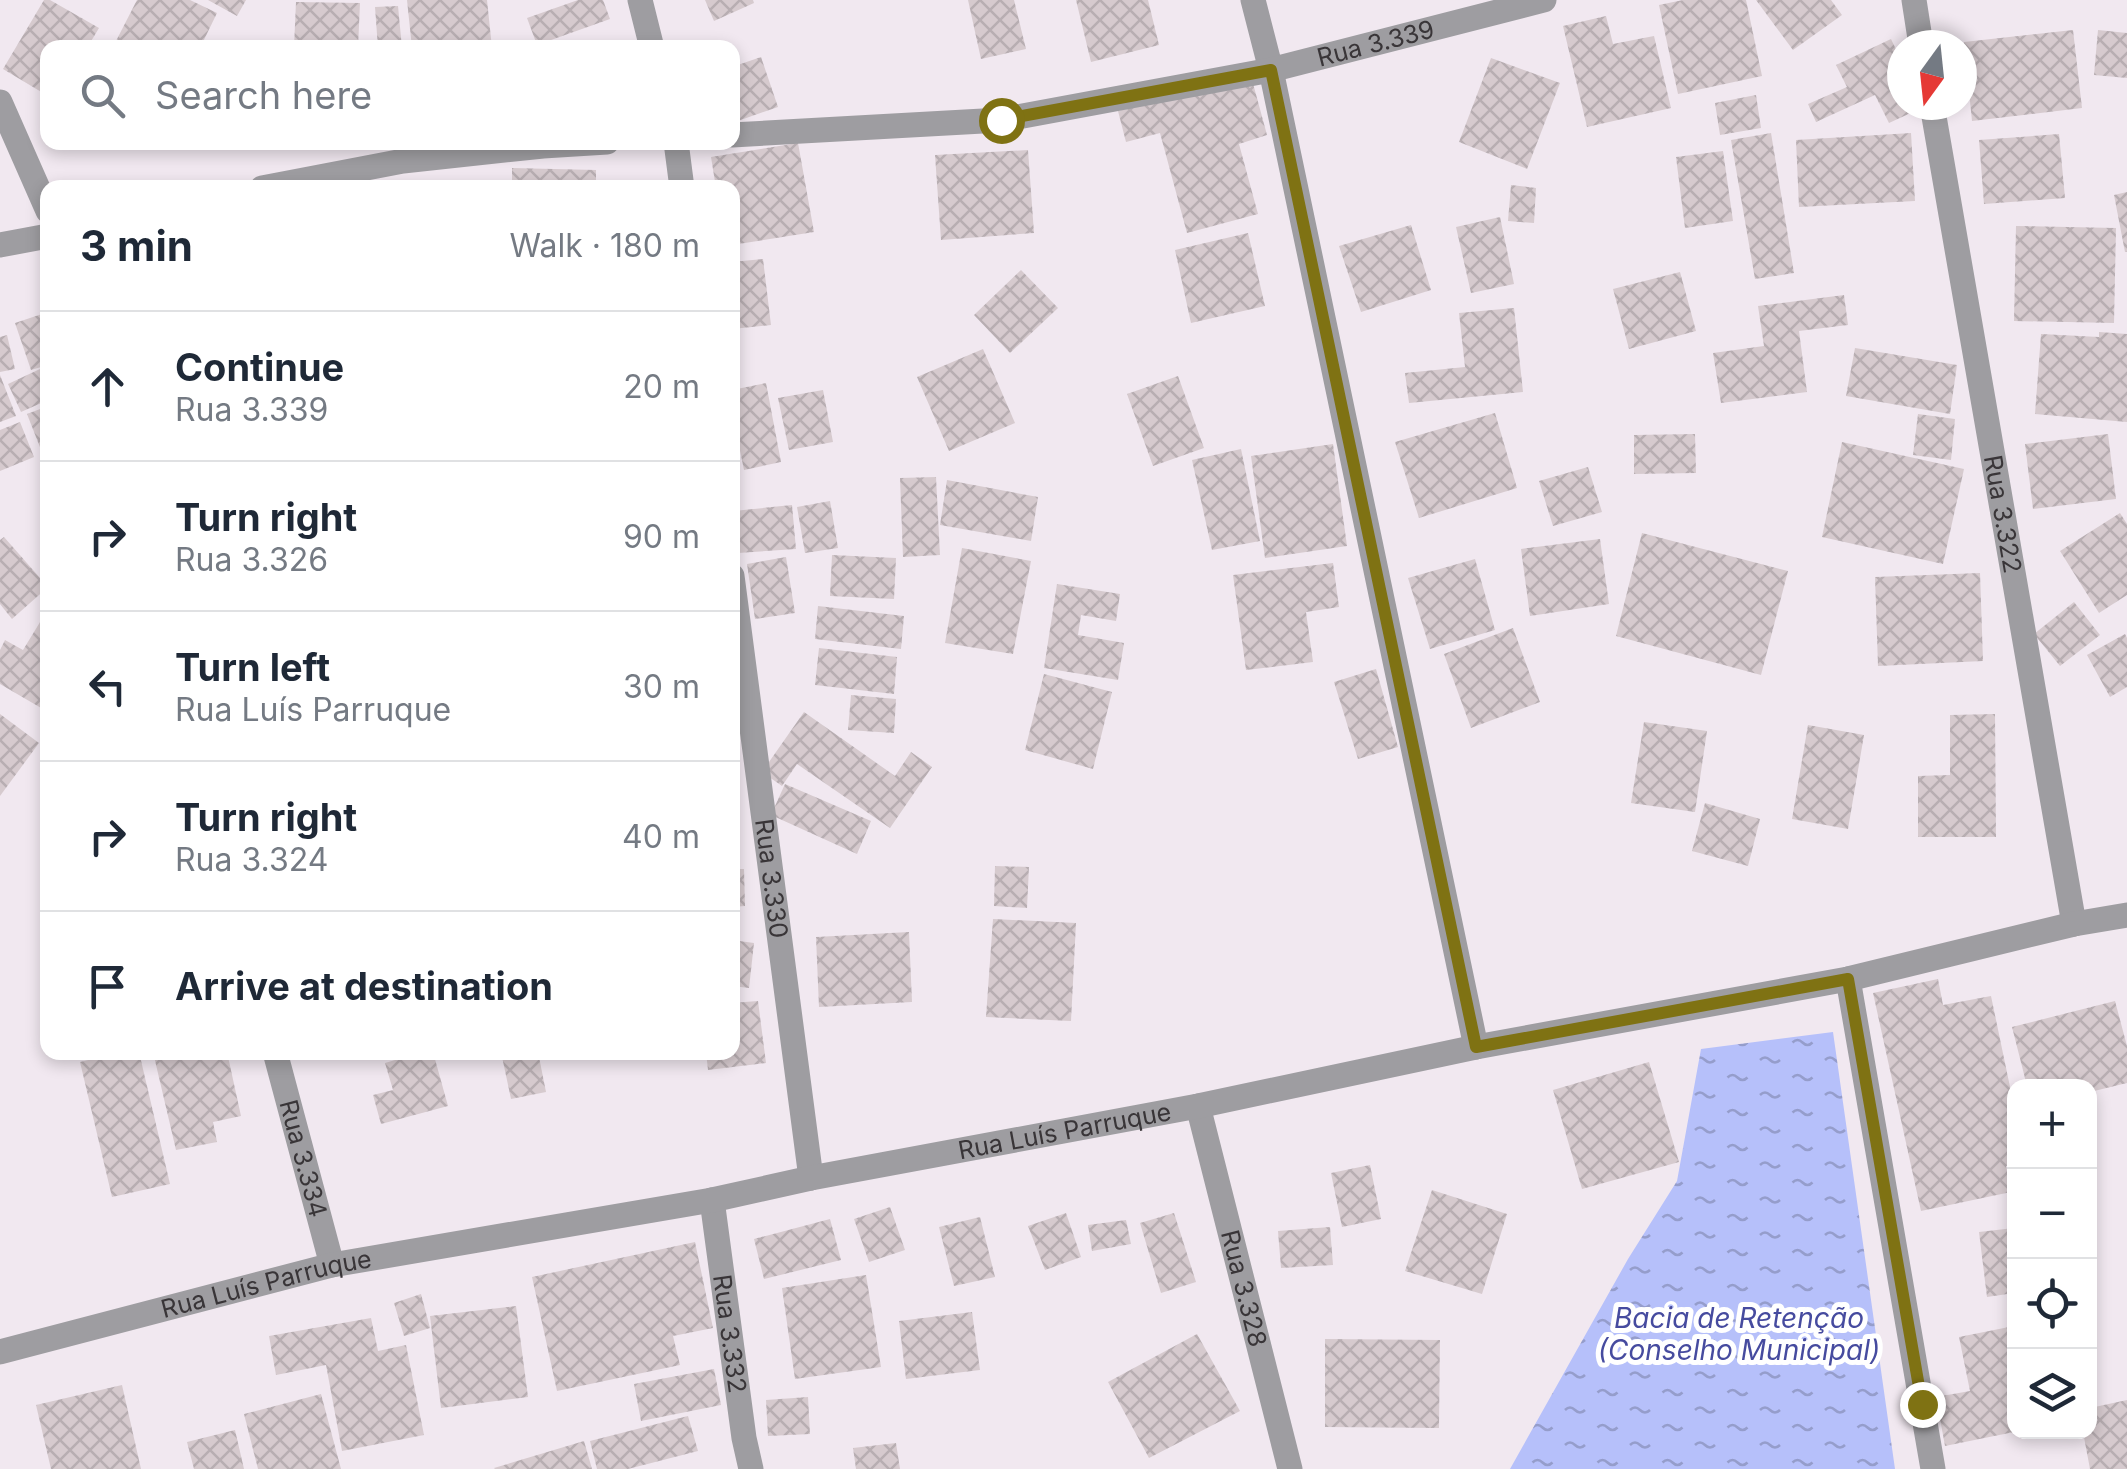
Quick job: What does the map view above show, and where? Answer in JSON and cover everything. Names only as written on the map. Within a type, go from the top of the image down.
[{"type":"street","points":[[640,0],[650,40]]},
{"type":"street","points":[[1253,0],[1271,70],[1476,1047]]},
{"type":"street","name":"Rua 3.339","points":[[740,136],[1001,120],[1271,70],[1544,0]]},
{"type":"street","points":[[1914,0],[1919,30]]},
{"type":"street","points":[[0,102],[40,193]]},
{"type":"street","name":"Rua 3.322","points":[[1935,120],[2074,924]]},
{"type":"street","points":[[304,180],[403,161],[505,150]]},
{"type":"street","points":[[677,150],[681,180]]},
{"type":"street","points":[[0,245],[40,238]]},
{"type":"street","name":"Rua 3.330","points":[[740,637],[811,1178]]},
{"type":"street","name":"Rua Luís Parruque","points":[[0,1352],[332,1266],[712,1200],[1198,1106],[1476,1047],[1848,979],[2074,924],[2127,915]]},
{"type":"street","points":[[1848,979],[1933,1469]]},
{"type":"street","name":"Rua 3.334","points":[[277,1060],[332,1266]]},
{"type":"street","name":"Rua 3.328","points":[[1198,1106],[1290,1469]]},
{"type":"street","name":"Rua 3.332","points":[[712,1200],[751,1469]]},
{"type":"water","name":"Bacia de Retenção (Conselho Municipal)","points":[[1833,1032],[1895,1469],[1510,1469],[1628,1259],[1677,1181],[1701,1049]]},
{"type":"building","points":[[44,0],[99,28],[92,40],[40,40],[40,91],[3,69]]},
{"type":"building","points":[[137,0],[190,0],[217,13],[204,40],[117,40]]},
{"type":"building","points":[[208,0],[246,0],[237,16]]},
{"type":"building","points":[[407,0],[487,0],[491,40],[411,40]]},
{"type":"building","points":[[578,0],[603,0],[610,19],[551,40],[535,40],[527,18]]},
{"type":"building","points":[[705,0],[753,0],[754,3],[714,21]]},
{"type":"building","points":[[968,0],[1014,0],[1026,49],[981,59]]},
{"type":"building","points":[[1076,0],[1148,0],[1159,45],[1091,62]]},
{"type":"building","points":[[1683,0],[1746,0],[1762,76],[1678,94],[1659,5]]},
{"type":"building","points":[[1756,0],[1831,0],[1842,15],[1793,50]]},
{"type":"building","points":[[296,2],[360,3],[358,40],[294,40]]},
{"type":"building","points":[[398,6],[401,40],[377,40],[375,7]]},
{"type":"building","points":[[1606,16],[1613,44],[1654,36],[1671,108],[1587,127],[1563,26]]},
{"type":"building","points":[[2073,30],[2082,108],[1972,121],[1977,120],[1977,41]]},
{"type":"building","points":[[2098,30],[2127,33],[2127,78],[2094,75]]},
{"type":"building","points":[[1887,41],[1887,119],[1875,95],[1816,122],[1808,104],[1847,87],[1836,65]]},
{"type":"building","points":[[761,57],[778,107],[740,120],[740,64]]},
{"type":"building","points":[[1491,58],[1560,83],[1527,169],[1459,142]]},
{"type":"building","points":[[1251,76],[1267,135],[1239,144],[1258,214],[1187,233],[1160,133],[1126,142],[1118,111]]},
{"type":"building","points":[[1756,95],[1761,128],[1720,135],[1715,103]]},
{"type":"building","points":[[1771,133],[1794,273],[1755,279],[1731,140]]},
{"type":"building","points":[[1911,133],[1915,201],[1799,207],[1796,140]]},
{"type":"building","points":[[2059,134],[2065,198],[1984,204],[1979,140]]},
{"type":"building","points":[[798,143],[814,232],[740,244],[740,180],[715,180],[711,157]]},
{"type":"building","points":[[1028,150],[1034,233],[941,240],[935,155]]},
{"type":"building","points":[[1723,151],[1733,221],[1685,228],[1676,157]]},
{"type":"building","points":[[512,168],[596,170],[596,180],[512,180]]},
{"type":"building","points":[[1511,185],[1536,188],[1534,223],[1508,221]]},
{"type":"building","points":[[2127,192],[2127,252],[2125,252],[2114,195]]},
{"type":"building","points":[[1500,217],[1514,284],[1471,293],[1456,227]]},
{"type":"building","points":[[1411,225],[1431,290],[1361,312],[1339,246]]},
{"type":"building","points":[[2016,226],[2116,228],[2114,323],[2014,321]]},
{"type":"building","points":[[1248,233],[1265,306],[1191,323],[1175,250]]},
{"type":"building","points":[[763,259],[771,325],[740,328],[740,261]]},
{"type":"building","points":[[1021,270],[1058,308],[1010,353],[974,315]]},
{"type":"building","points":[[1680,272],[1696,331],[1629,349],[1613,289]]},
{"type":"building","points":[[1844,295],[1848,325],[1799,331],[1807,392],[1721,403],[1713,353],[1764,346],[1758,306]]},
{"type":"building","points":[[1514,308],[1523,392],[1409,403],[1405,373],[1465,367],[1459,313]]},
{"type":"building","points":[[40,315],[40,367],[31,370],[15,323]]},
{"type":"building","points":[[2099,332],[2127,334],[2127,422],[2035,414],[2041,334],[2099,337]]},
{"type":"building","points":[[7,335],[15,369],[0,372],[0,337]]},
{"type":"building","points":[[1855,348],[1957,365],[1950,414],[1846,396]]},
{"type":"building","points":[[983,349],[1015,423],[949,451],[917,377]]},
{"type":"building","points":[[40,369],[40,404],[21,412],[8,384]]},
{"type":"building","points":[[0,375],[16,416],[0,422]]},
{"type":"building","points":[[1178,376],[1204,448],[1153,466],[1127,394]]},
{"type":"building","points":[[766,383],[781,462],[744,470],[740,451],[740,388]]},
{"type":"building","points":[[823,390],[833,442],[789,450],[778,398]]},
{"type":"building","points":[[40,409],[40,447],[27,414]]},
{"type":"building","points":[[1495,413],[1517,488],[1419,518],[1395,442]]},
{"type":"building","points":[[1918,414],[1955,419],[1951,460],[1913,455]]},
{"type":"building","points":[[20,422],[34,457],[0,471],[0,430]]},
{"type":"building","points":[[1695,434],[1696,473],[1634,474],[1634,435]]},
{"type":"building","points":[[2108,434],[2116,499],[2033,509],[2025,444]]},
{"type":"building","points":[[1842,442],[1964,469],[1943,564],[1822,537]]},
{"type":"building","points":[[1333,444],[1347,546],[1265,558],[1251,456]]},
{"type":"building","points":[[1241,449],[1260,541],[1212,550],[1192,460]]},
{"type":"building","points":[[1588,467],[1602,512],[1553,526],[1539,481]]},
{"type":"building","points":[[936,477],[940,555],[903,557],[900,478]]},
{"type":"building","points":[[947,480],[1038,497],[1031,541],[940,525]]},
{"type":"building","points":[[830,501],[838,548],[805,553],[797,507]]},
{"type":"building","points":[[792,505],[796,549],[740,553],[740,510]]},
{"type":"building","points":[[2120,513],[2127,524],[2127,595],[2099,613],[2060,551]]},
{"type":"building","points":[[1642,533],[1788,571],[1761,675],[1616,636]]},
{"type":"building","points":[[4,537],[40,578],[40,594],[12,619],[0,604],[0,540]]},
{"type":"building","points":[[1600,539],[1609,604],[1530,616],[1521,549]]},
{"type":"building","points":[[962,548],[1031,561],[1013,654],[945,643]]},
{"type":"building","points":[[832,555],[896,558],[894,599],[830,596]]},
{"type":"building","points":[[786,557],[795,613],[755,619],[747,564]]},
{"type":"building","points":[[1475,559],[1495,630],[1430,649],[1408,578]]},
{"type":"building","points":[[1333,563],[1339,607],[1306,612],[1313,662],[1246,670],[1233,575]]},
{"type":"building","points":[[1980,573],[1983,661],[1878,666],[1875,577]]},
{"type":"building","points":[[1057,584],[1120,594],[1116,621],[1081,615],[1078,635],[1124,643],[1118,680],[1044,668]]},
{"type":"building","points":[[2074,602],[2100,635],[2060,666],[2034,634]]},
{"type":"building","points":[[818,606],[904,616],[901,649],[815,639]]},
{"type":"building","points":[[40,622],[40,707],[0,684],[0,650],[5,640],[23,650]]},
{"type":"building","points":[[1513,628],[1540,702],[1471,728],[1444,654]]},
{"type":"building","points":[[2125,634],[2127,687],[2110,697],[2087,655]]},
{"type":"building","points":[[819,648],[897,657],[894,694],[815,685]]},
{"type":"building","points":[[1376,669],[1398,747],[1358,759],[1334,682]]},
{"type":"building","points":[[1044,674],[1112,692],[1093,769],[1025,750]]},
{"type":"building","points":[[851,695],[896,699],[894,733],[848,730]]},
{"type":"building","points":[[804,712],[895,776],[911,752],[932,767],[890,828],[797,764],[782,786],[762,772]]},
{"type":"building","points":[[0,714],[39,743],[0,796]]},
{"type":"building","points":[[1995,714],[1996,837],[1918,837],[1918,776],[1950,775],[1950,715]]},
{"type":"building","points":[[1644,722],[1707,731],[1695,812],[1631,803]]},
{"type":"building","points":[[1808,725],[1864,735],[1848,829],[1792,819]]},
{"type":"building","points":[[785,784],[871,821],[857,854],[771,815]]},
{"type":"building","points":[[1705,803],[1760,819],[1748,866],[1692,851]]},
{"type":"building","points":[[995,866],[1029,867],[1027,908],[994,906]]},
{"type":"building","points":[[740,869],[744,869],[745,906],[740,906]]},
{"type":"building","points":[[993,919],[1076,923],[1071,1021],[986,1017]]},
{"type":"building","points":[[909,932],[912,1002],[819,1007],[816,937]]},
{"type":"building","points":[[740,941],[754,943],[749,988],[740,987]]},
{"type":"building","points":[[1938,979],[1943,1005],[1991,996],[2008,1079],[2007,1193],[1921,1211],[1873,993]]},
{"type":"building","points":[[758,1001],[766,1063],[708,1070],[707,1060],[740,1060],[740,1002]]},
{"type":"building","points":[[2115,1001],[2127,1046],[2127,1083],[2097,1090],[2097,1079],[2025,1079],[2012,1027]]},
{"type":"building","points":[[141,1060],[170,1184],[112,1197],[80,1062]]},
{"type":"building","points":[[155,1060],[229,1060],[241,1116],[213,1122],[217,1142],[176,1150]]},
{"type":"building","points":[[435,1060],[448,1106],[381,1124],[373,1095],[393,1090],[385,1063]]},
{"type":"building","points":[[503,1060],[540,1060],[546,1092],[511,1099]]},
{"type":"building","points":[[1649,1062],[1679,1162],[1582,1189],[1553,1090]]},
{"type":"building","points":[[1370,1165],[1381,1219],[1342,1227],[1331,1173]]},
{"type":"building","points":[[1432,1190],[1507,1214],[1482,1294],[1405,1271]]},
{"type":"building","points":[[890,1207],[905,1250],[869,1262],[854,1219]]},
{"type":"building","points":[[1066,1213],[1081,1257],[1045,1270],[1028,1226]]},
{"type":"building","points":[[1174,1213],[1196,1282],[1161,1293],[1140,1223]]},
{"type":"building","points":[[980,1217],[995,1277],[954,1286],[939,1227]]},
{"type":"building","points":[[830,1219],[841,1260],[764,1279],[754,1239]]},
{"type":"building","points":[[1126,1220],[1131,1244],[1092,1251],[1088,1225]]},
{"type":"building","points":[[1330,1227],[1333,1265],[1281,1268],[1278,1231]]},
{"type":"building","points":[[2007,1229],[2007,1294],[1987,1297],[1979,1232]]},
{"type":"building","points":[[695,1242],[713,1328],[673,1336],[680,1365],[557,1391],[532,1277]]},
{"type":"building","points":[[866,1275],[881,1367],[795,1379],[782,1288]]},
{"type":"building","points":[[421,1294],[430,1328],[404,1336],[394,1303]]},
{"type":"building","points":[[516,1306],[528,1397],[441,1408],[430,1316]]},
{"type":"building","points":[[972,1312],[980,1370],[906,1379],[899,1321]]},
{"type":"building","points":[[371,1318],[378,1351],[406,1345],[424,1435],[342,1451],[326,1365],[276,1375],[269,1336]]},
{"type":"building","points":[[2007,1327],[2007,1433],[1945,1446],[1936,1397],[1970,1391],[1959,1337]]},
{"type":"building","points":[[1197,1334],[1240,1411],[1149,1458],[1108,1382]]},
{"type":"building","points":[[1325,1339],[1440,1340],[1439,1428],[1325,1427]]},
{"type":"building","points":[[714,1369],[721,1405],[641,1421],[634,1384]]},
{"type":"building","points":[[122,1385],[141,1469],[51,1469],[36,1405]]},
{"type":"building","points":[[321,1394],[341,1469],[258,1469],[244,1414]]},
{"type":"building","points":[[808,1397],[810,1434],[768,1436],[766,1400]]},
{"type":"building","points":[[2127,1400],[2127,1469],[2090,1469],[2084,1439],[2097,1439],[2097,1406]]},
{"type":"building","points":[[688,1416],[698,1451],[628,1469],[597,1469],[590,1441]]},
{"type":"building","points":[[235,1430],[244,1469],[194,1469],[187,1442]]},
{"type":"building","points":[[584,1441],[592,1469],[494,1468]]},
{"type":"building","points":[[896,1443],[900,1469],[856,1469],[853,1448]]},
{"type":"route","points":[[1001,120],[1271,70],[1476,1047],[1848,979],[1922,1404]]}]
